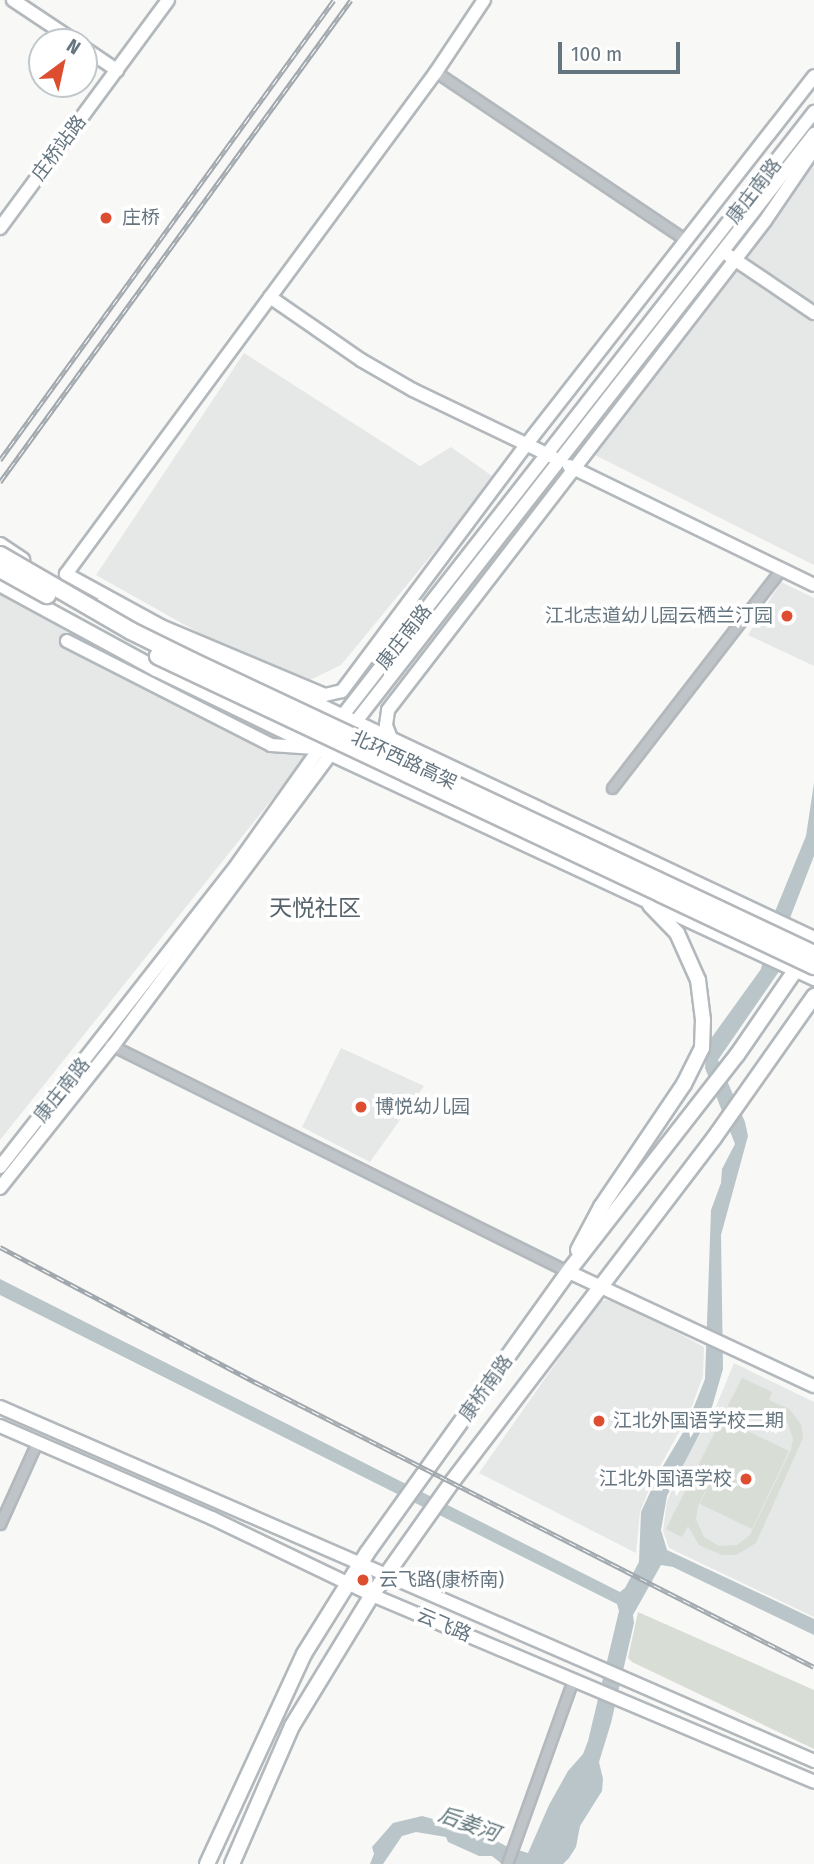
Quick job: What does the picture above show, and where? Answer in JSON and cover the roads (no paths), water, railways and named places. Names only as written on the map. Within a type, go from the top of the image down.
[{"type":"highway","name":"北环西路高架","points":[[0,555],[131,631],[192,662],[814,954]]},
{"type":"highway","name":"北环西路高架","points":[[0,569],[195,676],[814,966]]},
{"type":"main road","points":[[0,545],[148,632],[348,720],[810,939]]},
{"type":"main road","points":[[0,584],[156,669],[814,978]]},
{"type":"main road","points":[[570,1270],[580,1243],[601,1207],[684,1084],[702,1048],[703,1020],[698,980],[677,933],[644,899]]},
{"type":"main road","name":"康桥南路","points":[[207,1864],[304,1654],[360,1563],[570,1270],[737,1055],[810,939]]},
{"type":"main road","name":"康桥南路","points":[[372,1595],[442,1496],[714,1138],[814,996]]},
{"type":"main road","points":[[232,1864],[292,1726],[372,1595]]},
{"type":"street","points":[[13,0],[55,28]]},
{"type":"street","name":"庄桥站路","points":[[0,228],[168,0]]},
{"type":"street","points":[[484,0],[436,72],[66,574],[173,631],[325,695],[342,691],[526,444],[814,76]]},
{"type":"street","points":[[98,57],[117,70]]},
{"type":"street","points":[[436,72],[686,240]]},
{"type":"street","name":"康庄南路","points":[[0,1188],[236,866],[326,751],[547,454],[814,112]]},
{"type":"street","name":"康庄南路","points":[[348,720],[729,256],[814,134]]},
{"type":"street","points":[[392,741],[386,725],[388,710],[575,468],[729,256],[814,149]]},
{"type":"street","points":[[729,256],[814,313]]},
{"type":"street","points":[[270,298],[372,366],[814,585]]},
{"type":"street","points":[[612,788],[781,569]]},
{"type":"street","points":[[67,642],[271,745],[326,751]]},
{"type":"street","points":[[342,691],[348,720]]},
{"type":"street","points":[[107,1043],[601,1286],[814,1386]]},
{"type":"street","name":"康庄南路","points":[[0,1167],[107,1043]]},
{"type":"street","name":"云飞路","points":[[0,1407],[814,1761]]},
{"type":"street","name":"云飞路","points":[[0,1426],[212,1518],[372,1595],[814,1782]]},
{"type":"street","points":[[0,1524],[37,1442]]},
{"type":"street","points":[[507,1864],[578,1682]]},
{"type":"railway","points":[[0,460],[334,0]]},
{"type":"railway","points":[[0,482],[351,0]]},
{"type":"railway","points":[[0,1247],[255,1382],[814,1667]]},
{"type":"place","name":"庄桥","points":[[106,218]]},
{"type":"place","name":"江北志道幼儿园云栖兰汀园","points":[[787,616]]},
{"type":"place","name":"博悦幼儿园","points":[[361,1107]]},
{"type":"place","name":"江北外国语学校二期","points":[[599,1421]]},
{"type":"place","name":"江北外国语学校","points":[[746,1479]]},
{"type":"place","name":"云飞路(康桥南)","points":[[363,1580]]},
{"type":"district","name":"天悦社区","points":[[315,908]]},
{"type":"water label","name":"后姜河","points":[[469,1824]]}]
